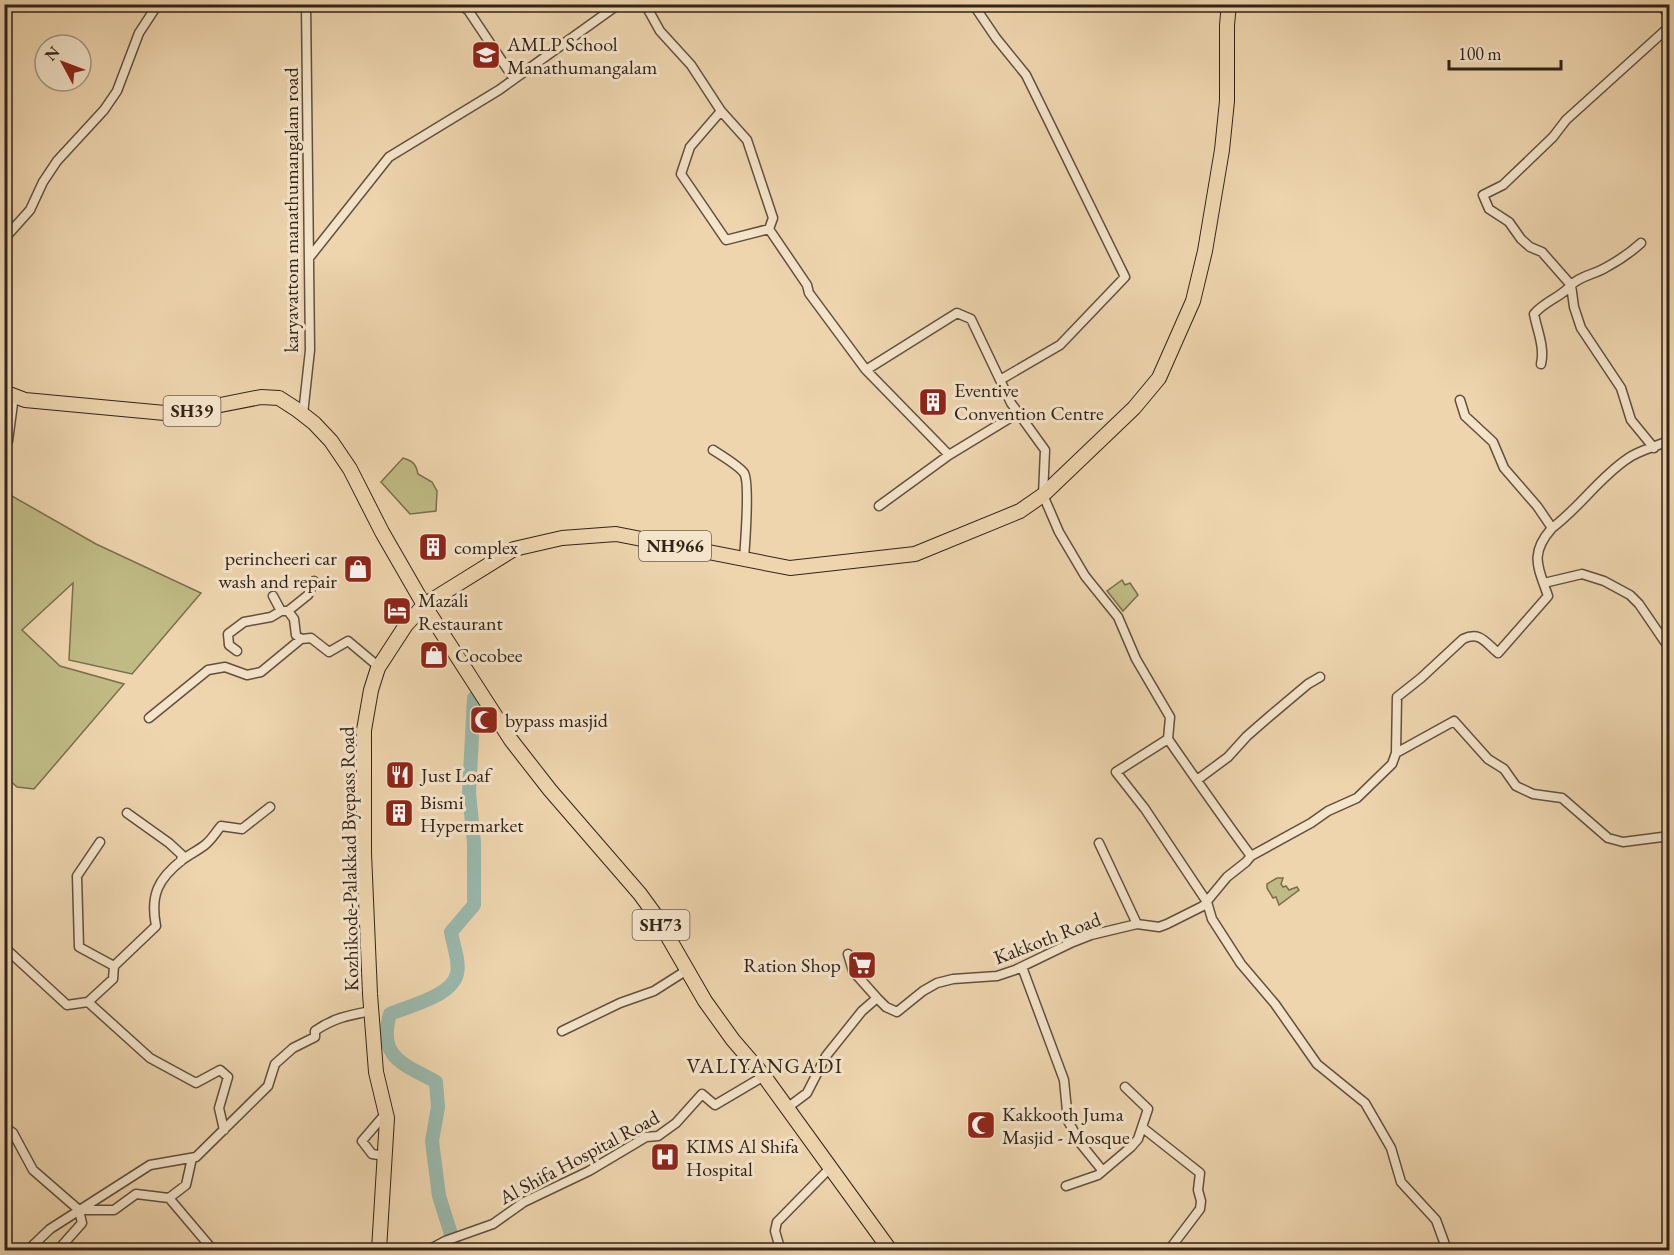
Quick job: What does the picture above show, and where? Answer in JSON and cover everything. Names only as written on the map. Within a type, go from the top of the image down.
[{"type":"main road","name":"Kozhikode-Palakkad Byepass Road","points":[[379,1251],[386,1156],[386,1113],[376,1072],[371,1011],[365,906],[363,758],[371,690],[379,667],[406,625],[424,605],[514,549],[562,538],[616,534],[790,568],[915,554],[1020,511],[1043,495],[1134,408],[1159,378],[1193,301],[1205,251],[1222,150],[1227,101],[1229,4]]},
{"type":"main road","name":"SH39","points":[[9,394],[25,400],[73,406],[165,413],[195,410],[261,397],[279,398],[303,414],[332,441],[424,605]]},
{"type":"main road","name":"SH73","points":[[424,605],[511,740],[556,798],[640,894],[656,916],[705,1001],[733,1040],[764,1076],[890,1251]]},
{"type":"street","points":[[4,239],[30,210],[43,182],[57,160],[104,110],[117,91],[140,33],[158,4]]},
{"type":"street","name":"karyavattom manathumangalam road","points":[[303,414],[310,350],[306,4]]},
{"type":"street","points":[[457,4],[468,10],[514,79]]},
{"type":"street","points":[[309,258],[389,157],[514,79],[620,4]]},
{"type":"street","points":[[645,4],[660,31],[691,65],[721,111],[747,140],[773,218],[769,229]]},
{"type":"street","points":[[973,4],[996,38],[1026,75],[1125,276],[1060,345],[1000,380]]},
{"type":"street","points":[[1660,4],[1670,17]]},
{"type":"street","points":[[1654,448],[1631,420],[1621,388],[1581,328],[1571,285],[1542,252],[1521,239],[1509,222],[1490,209],[1483,195],[1503,185],[1566,120],[1670,26]]},
{"type":"street","points":[[721,111],[690,147],[681,174],[726,240],[769,229]]},
{"type":"street","points":[[769,229],[807,285],[809,293],[867,369],[949,455]]},
{"type":"street","points":[[1541,364],[1543,356],[1540,345],[1541,337],[1534,314],[1541,306],[1566,292],[1580,277],[1603,270],[1628,255],[1641,243]]},
{"type":"street","points":[[867,369],[957,313],[971,319],[1018,413],[1045,450],[1043,495],[1059,532],[1085,576],[1118,617],[1136,659],[1170,717],[1168,738],[1209,800],[1251,855]]},
{"type":"street","points":[[4,448],[8,441],[9,394]]},
{"type":"street","points":[[1460,400],[1465,416],[1493,442],[1504,468],[1537,506],[1552,528]]},
{"type":"street","points":[[879,506],[949,455],[1018,413]]},
{"type":"street","points":[[1670,440],[1628,458],[1545,536],[1537,552],[1537,564],[1548,596],[1498,653],[1478,635],[1470,635],[1397,697],[1396,753],[1454,721],[1488,759],[1504,769],[1516,786],[1539,795],[1562,798],[1608,838],[1623,842],[1670,836]]},
{"type":"street","points":[[713,450],[744,473],[748,489],[744,559]]},
{"type":"street","points":[[1544,583],[1582,574],[1604,581],[1630,595],[1639,604],[1666,645]]},
{"type":"street","points":[[237,651],[229,645],[228,634],[244,622],[271,617],[284,611],[308,595],[314,581]]},
{"type":"street","points":[[273,596],[284,611],[294,619],[296,635],[301,639]]},
{"type":"street","points":[[149,718],[208,670],[225,667],[247,675],[261,672],[301,639],[311,638],[329,652],[348,641],[379,667]]},
{"type":"street","points":[[1197,780],[1228,757],[1247,736],[1320,677]]},
{"type":"street","points":[[1168,738],[1116,772],[1145,809],[1207,902],[1212,919],[1241,964],[1275,1004],[1317,1064],[1365,1102],[1391,1148],[1401,1182],[1436,1220],[1447,1251]]},
{"type":"street","name":"Kakkoth Road","points":[[848,954],[853,971],[877,998],[892,1011],[897,1012],[937,983],[953,979],[997,976],[1022,967],[1073,942],[1137,924],[1159,927],[1203,906],[1227,877],[1251,855],[1311,823],[1328,811],[1356,798],[1392,764],[1396,753]]},
{"type":"street","points":[[4,947],[67,1005],[88,1002],[113,979],[114,966],[156,926],[153,913],[158,886],[181,861],[206,844],[221,826],[242,829],[270,807]]},
{"type":"street","points":[[127,813],[169,843],[182,855],[181,861]]},
{"type":"street","points":[[100,842],[77,876],[79,947],[114,966]]},
{"type":"street","points":[[1099,843],[1137,924]]},
{"type":"street","points":[[1022,967],[1064,1080],[1068,1121],[1081,1144],[1102,1170]]},
{"type":"street","points":[[562,1031],[654,991],[687,970]]},
{"type":"street","points":[[787,1108],[807,1093],[826,1056],[862,1011],[877,998]]},
{"type":"street","points":[[88,1002],[150,1058],[196,1083],[220,1070],[228,1077],[219,1108],[224,1130]]},
{"type":"street","points":[[28,1251],[50,1229],[150,1165],[196,1157],[268,1086],[275,1064],[293,1048],[315,1037],[315,1030],[324,1024],[342,1016],[371,1011]]},
{"type":"street","name":"Al Shifa Hospital Road","points":[[428,1251],[445,1241],[493,1224],[524,1202],[589,1171],[646,1137],[664,1133],[702,1094],[715,1105],[764,1076]]},
{"type":"street","points":[[1066,1186],[1098,1175],[1131,1147],[1138,1138],[1148,1108],[1125,1087]]},
{"type":"street","points":[[386,1113],[362,1141],[372,1154],[386,1156]]},
{"type":"street","points":[[4,1126],[14,1133],[33,1170],[79,1210],[82,1223],[58,1251]]},
{"type":"street","points":[[1143,1128],[1200,1173],[1198,1190],[1201,1201],[1200,1209],[1168,1251]]},
{"type":"street","points":[[169,1198],[186,1185],[192,1158]]},
{"type":"street","points":[[779,1251],[775,1231],[777,1222],[830,1168]]},
{"type":"street","points":[[79,1210],[114,1210],[136,1194],[169,1198],[213,1251]]},
{"type":"shaded area","points":[[403,458],[414,463],[418,474],[432,482],[437,491],[436,511],[410,514],[381,482]]},
{"type":"shaded area","points":[[5,496],[12,496],[96,544],[201,593],[132,674],[69,660],[73,583],[22,630],[60,666],[124,684],[34,789],[17,787],[5,776]]},
{"type":"shaded area","points":[[1122,580],[1125,585],[1130,583],[1138,595],[1123,611],[1107,591]]},
{"type":"shaded area","points":[[1277,878],[1283,878],[1281,884],[1283,887],[1286,886],[1289,890],[1297,887],[1299,890],[1279,905],[1276,897],[1273,898],[1267,888],[1267,884]]},
{"type":"waterway","points":[[456,1250],[439,1196],[432,1141],[438,1107],[436,1082],[397,1058],[387,1041],[387,1029],[390,1014],[438,995],[447,989],[457,974],[457,958],[451,932],[474,905],[474,843],[469,793],[474,698]]},
{"type":"place","name":"AMLP School Manathumangalam","points":[[486,55]]},
{"type":"place","name":"Eventive Convention Centre","points":[[933,402]]},
{"type":"place","name":"complex","points":[[433,547]]},
{"type":"place","name":"perincheeri car wash and repair","points":[[358,569]]},
{"type":"place","name":"Mazali Restaurant","points":[[397,611]]},
{"type":"place","name":"Cocobee","points":[[434,655]]},
{"type":"place","name":"bypass masjid","points":[[484,720]]},
{"type":"place","name":"Just Loaf","points":[[400,775]]},
{"type":"place","name":"Bismi Hypermarket","points":[[399,813]]},
{"type":"place","name":"Ration Shop","points":[[862,965]]},
{"type":"place","name":"Kakkooth Juma Masjid - Mosque","points":[[981,1125]]},
{"type":"place","name":"KIMS Al Shifa Hospital","points":[[665,1157]]},
{"type":"district","name":"VALIYANGADI","points":[[765,1066]]}]
